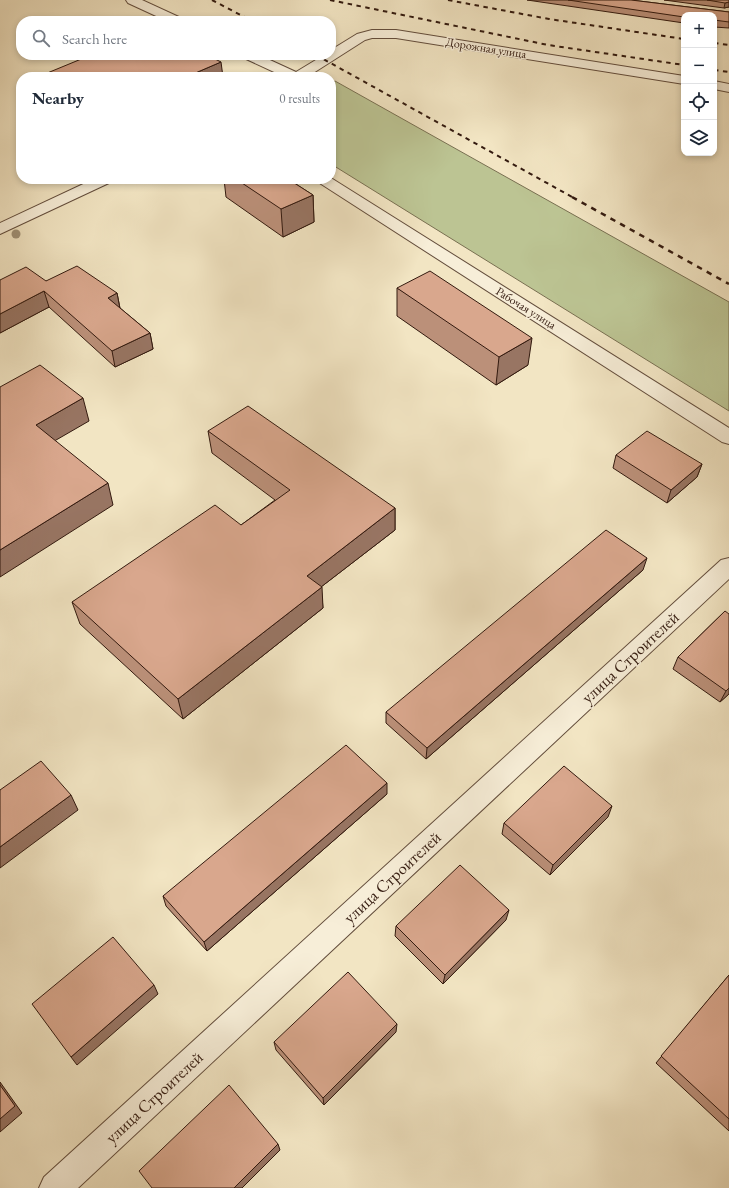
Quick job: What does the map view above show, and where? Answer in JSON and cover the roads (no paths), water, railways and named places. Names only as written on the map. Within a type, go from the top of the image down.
[{"type":"street","points":[[132,0],[166,16]]},
{"type":"street","name":"Дорожная улица","points":[[336,53],[361,37],[384,33],[681,80]]},
{"type":"street","name":"Дорожная улица","points":[[260,60],[286,72]]},
{"type":"street","name":"Дорожная улица","points":[[305,72],[324,60]]},
{"type":"street","points":[[717,86],[729,88]]},
{"type":"street","points":[[0,229],[95,184]]},
{"type":"street","name":"Рабочая улица","points":[[331,184],[729,437]]},
{"type":"street","name":"улица Строителей","points":[[55,1188],[729,566]]},
{"type":"railway","points":[[212,0],[242,16]]},
{"type":"railway","points":[[330,0],[548,45],[681,65]]},
{"type":"railway","points":[[448,0],[549,19],[681,39]]},
{"type":"railway","points":[[717,43],[729,45]]},
{"type":"railway","points":[[325,60],[574,198]]},
{"type":"railway","points":[[717,70],[729,72]]},
{"type":"railway","points":[[572,197],[729,284]]}]
